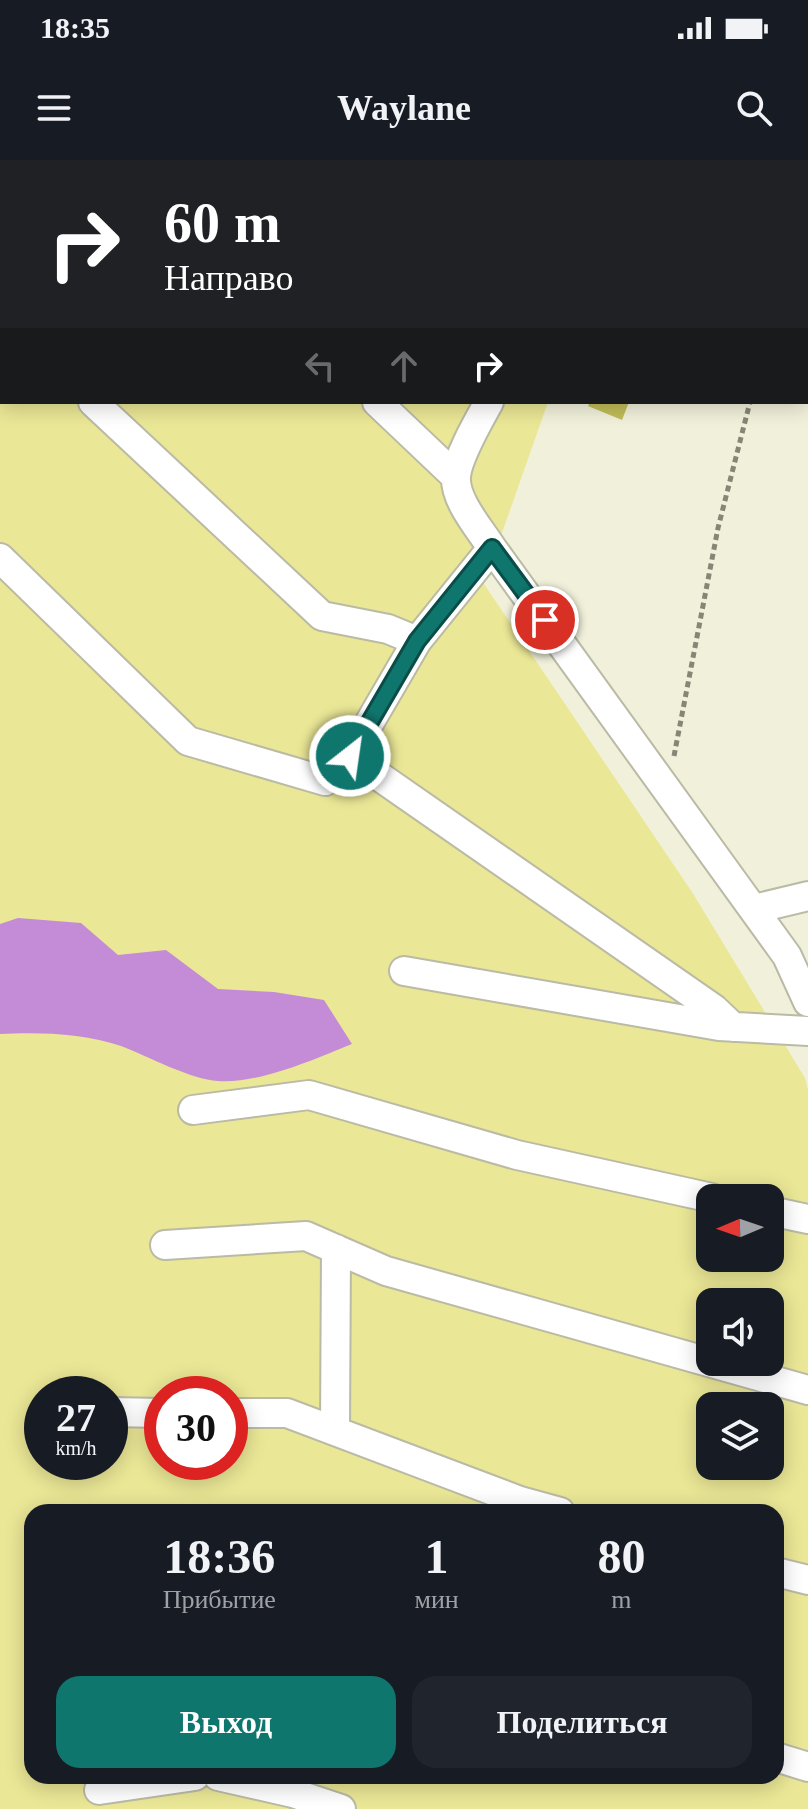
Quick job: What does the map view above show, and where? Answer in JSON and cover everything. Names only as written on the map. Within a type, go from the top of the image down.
[{"type":"street","points":[[95,404],[322,616],[388,629],[417,641]]},
{"type":"street","points":[[379,404],[456,477]]},
{"type":"street","points":[[488,404],[473,429],[456,477],[461,499],[492,548],[787,956],[808,1002]]},
{"type":"street","points":[[0,558],[188,741],[325,781],[350,756],[417,641],[492,548]]},
{"type":"street","points":[[350,756],[714,1009],[733,1027]]},
{"type":"street","points":[[754,909],[808,896]]},
{"type":"street","points":[[404,971],[733,1027],[808,1031]]},
{"type":"street","points":[[193,1110],[309,1095],[517,1155],[696,1194]]},
{"type":"street","points":[[784,1214],[808,1219]]},
{"type":"street","points":[[165,1245],[306,1236],[386,1271],[808,1390]]},
{"type":"street","points":[[335,1431],[336,1249]]},
{"type":"street","points":[[248,1413],[287,1413],[531,1504]]},
{"type":"street","points":[[784,1574],[808,1580]]},
{"type":"street","points":[[784,1760],[808,1767]]},
{"type":"street","points":[[99,1790],[140,1784]]},
{"type":"street","points":[[253,1784],[341,1809]]},
{"type":"path","points":[[667,789],[718,528],[749,404]]},
{"type":"shaded area","points":[[0,404],[547,404],[484,584],[692,892],[805,1078],[808,1090],[808,1809],[0,1809]]},
{"type":"shaded area","points":[[18,918],[81,923],[118,955],[166,950],[218,989],[274,992],[324,1000],[352,1044],[269,1075],[218,1081],[196,1077],[121,1046],[92,1038],[45,1033],[0,1034],[0,924]]},
{"type":"building","points":[[589,404],[628,404],[622,420]]},
{"type":"route","points":[[350,756],[417,641],[492,548],[545,620]]}]
